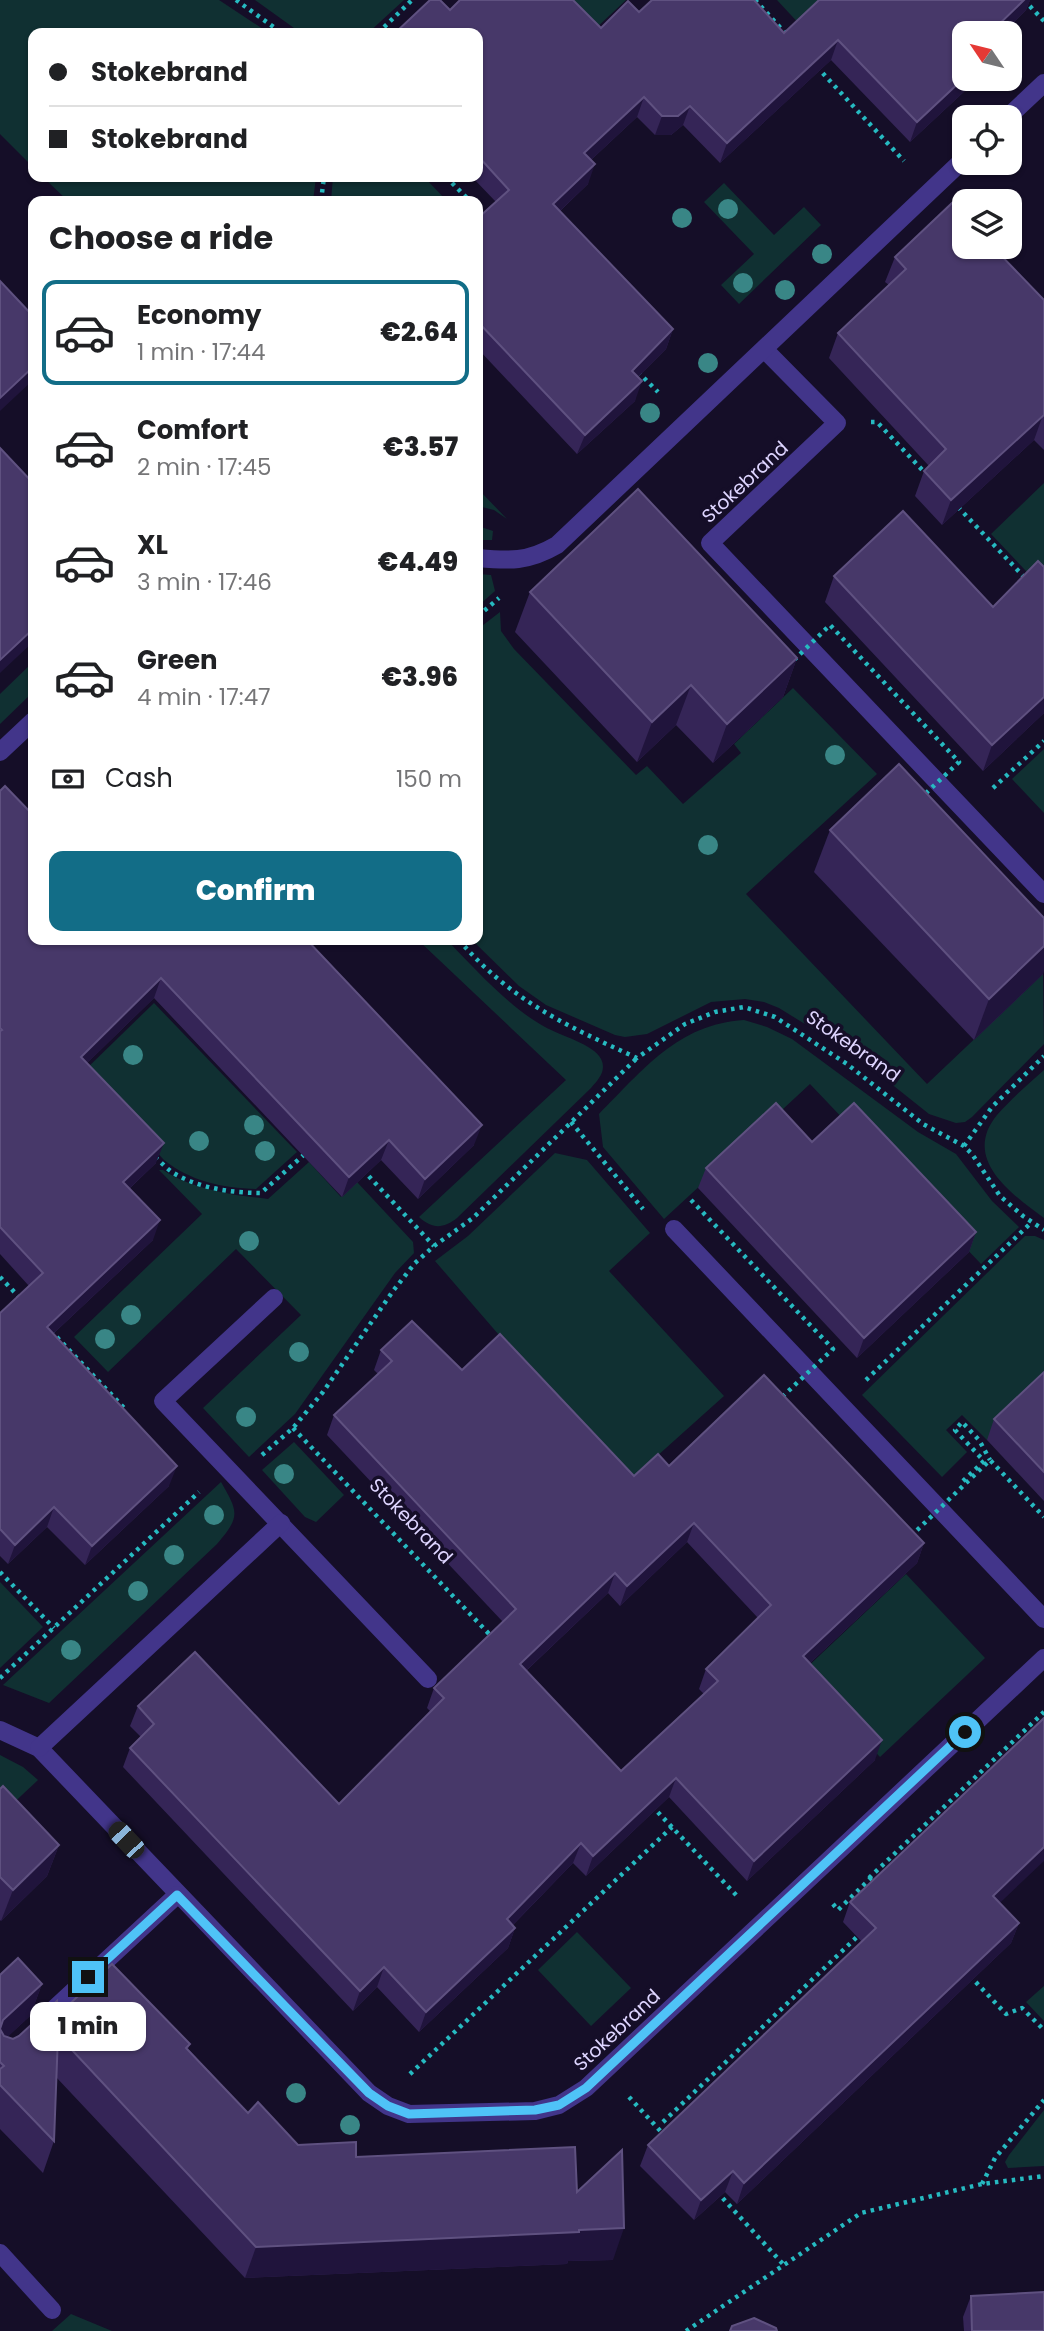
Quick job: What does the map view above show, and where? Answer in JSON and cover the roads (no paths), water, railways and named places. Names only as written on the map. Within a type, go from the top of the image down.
[{"type":"street","points":[[1021,105],[1044,83]]},
{"type":"street","points":[[483,558],[520,560],[538,556],[556,545],[952,170]]},
{"type":"street","name":"Stokebrand","points":[[765,349],[837,423],[710,543],[1044,894]]},
{"type":"street","points":[[0,752],[28,726]]},
{"type":"street","points":[[674,1229],[1044,1619]]},
{"type":"street","points":[[274,1298],[163,1401],[428,1679]]},
{"type":"street","points":[[39,1748],[281,1523]]},
{"type":"street","name":"Stokebrand","points":[[0,1730],[39,1748],[369,2093],[388,2106],[409,2114],[535,2110],[559,2105],[572,2098],[605,2069],[1044,1658]]},
{"type":"street","points":[[29,2032],[177,1895]]},
{"type":"street","points":[[0,2253],[52,2310]]}]
